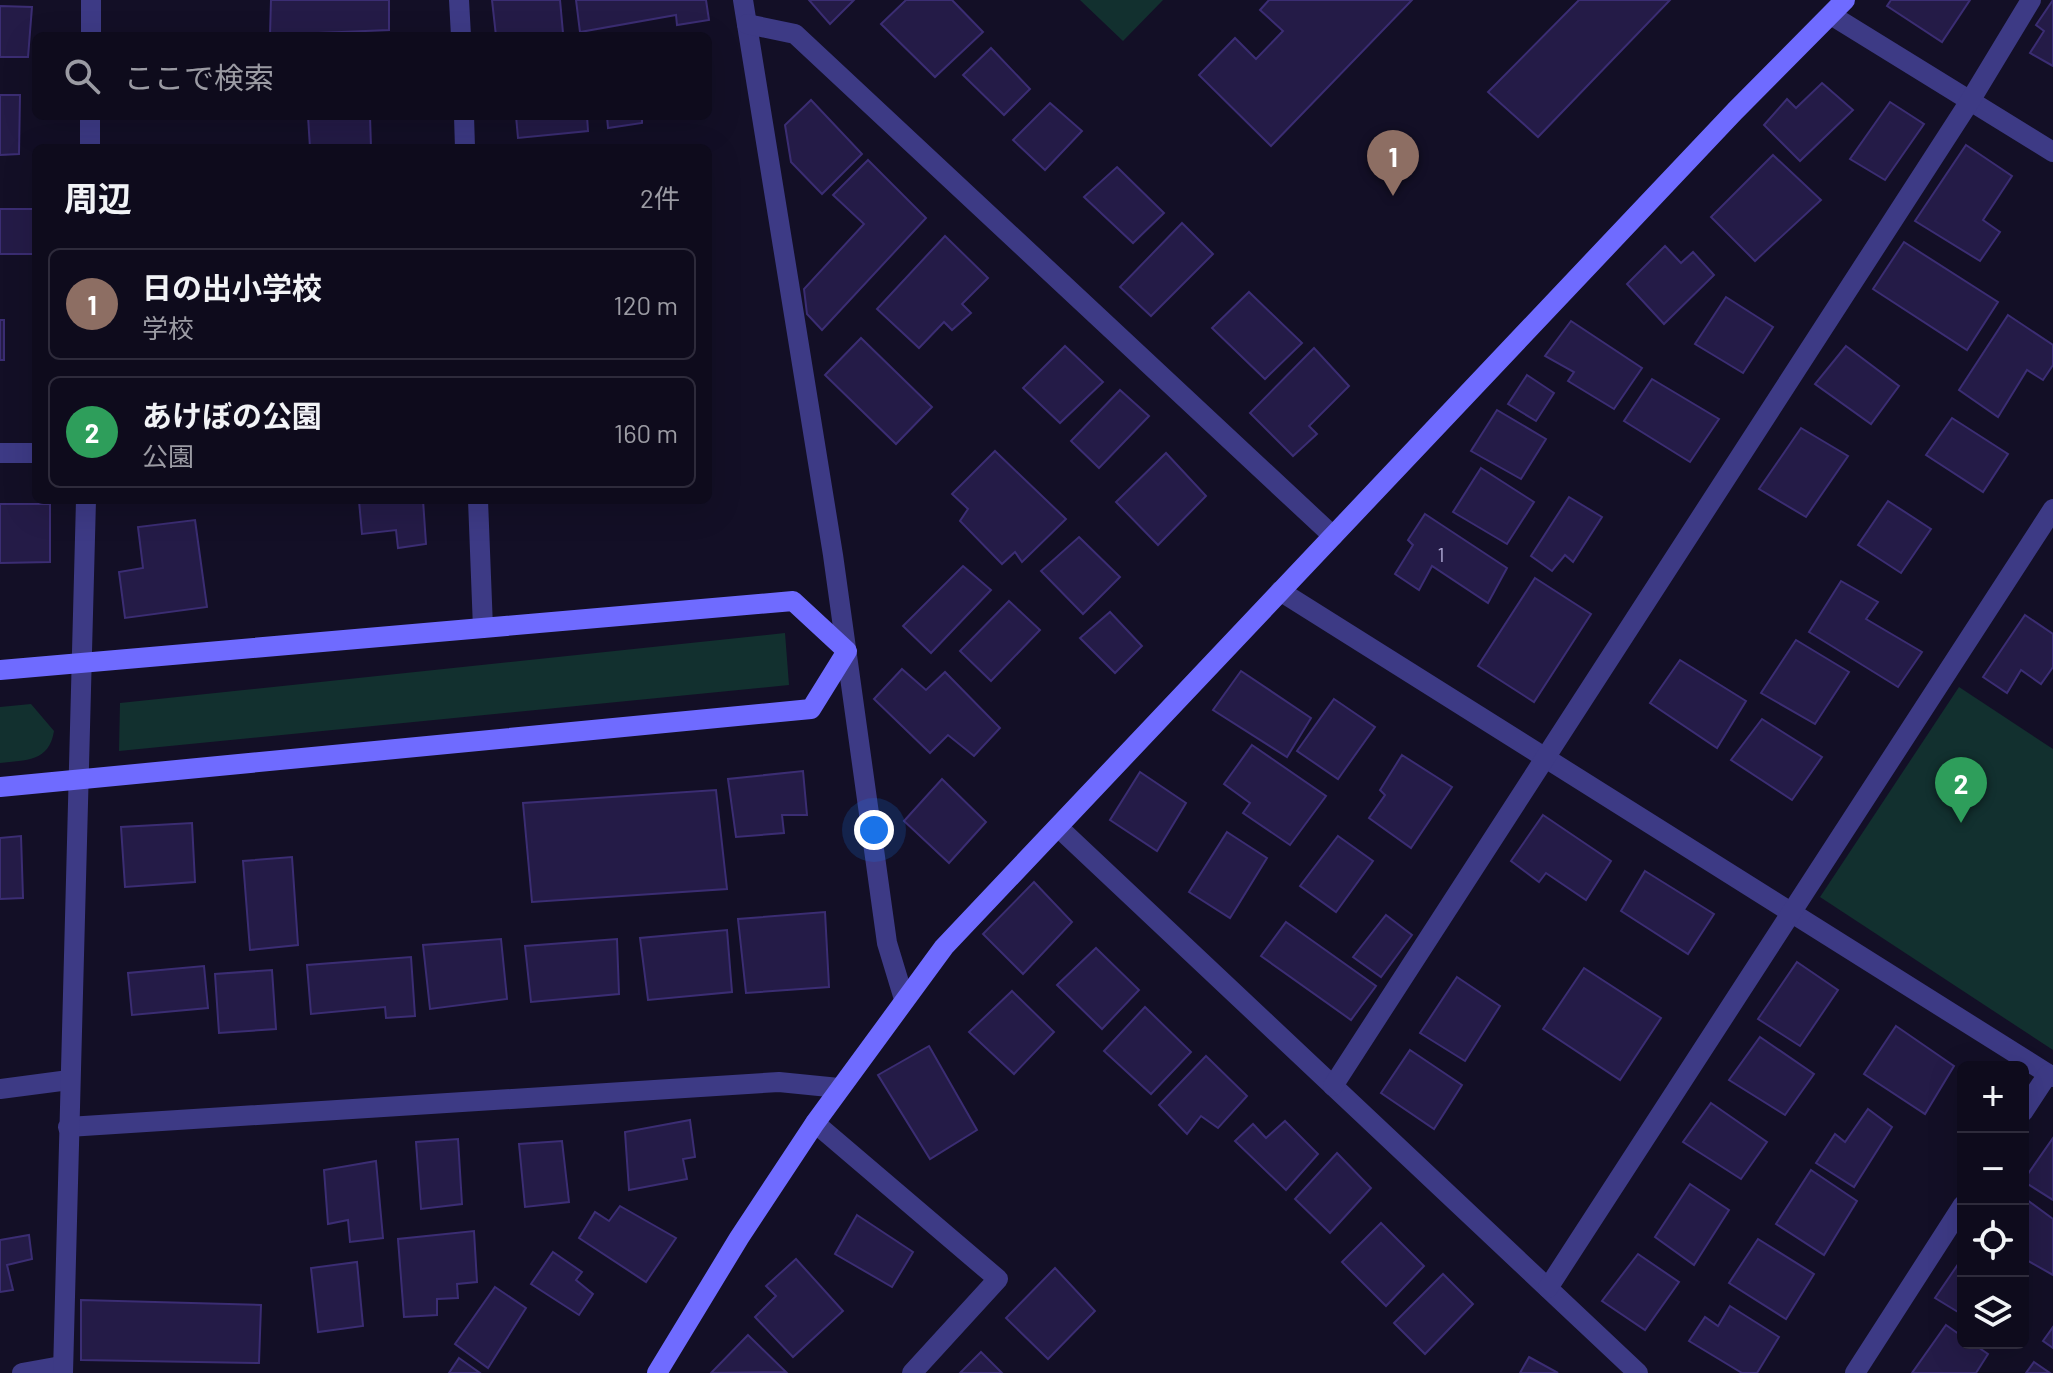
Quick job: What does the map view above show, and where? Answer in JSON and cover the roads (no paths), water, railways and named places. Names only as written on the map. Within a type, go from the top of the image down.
[{"type":"street","points":[[91,0],[91,32]]},
{"type":"street","points":[[459,0],[461,32]]},
{"type":"street","points":[[743,0],[847,651],[887,943],[904,999]]},
{"type":"street","points":[[1333,1086],[1970,101],[2031,0]]},
{"type":"street","points":[[657,1373],[739,1238],[815,1123],[944,947],[1724,122],[1838,8],[1970,101],[2053,152]]},
{"type":"street","points":[[747,24],[795,34],[1333,536]]},
{"type":"street","points":[[90,120],[90,144]]},
{"type":"street","points":[[464,120],[465,144]]},
{"type":"street","points":[[0,453],[32,453]]},
{"type":"street","points":[[22,1373],[62,1369],[84,663],[86,504]]},
{"type":"street","points":[[478,504],[483,628]]},
{"type":"street","points":[[1548,1288],[2053,509]]},
{"type":"street","points":[[1280,591],[2050,1075],[2029,1104]]},
{"type":"street","points":[[0,670],[793,601],[847,651]]},
{"type":"street","points":[[0,787],[811,709],[847,651]]},
{"type":"street","points":[[1058,827],[1638,1373]]},
{"type":"street","points":[[0,1089],[69,1080]]},
{"type":"street","points":[[68,1127],[779,1082],[839,1088]]},
{"type":"street","points":[[815,1123],[998,1279],[912,1373]]},
{"type":"street","points":[[1855,1373],[1957,1214]]},
{"type":"place","name":"日の出小学校","points":[[1393,196]]},
{"type":"place","name":"あけぼの公園","points":[[1961,823]]}]
